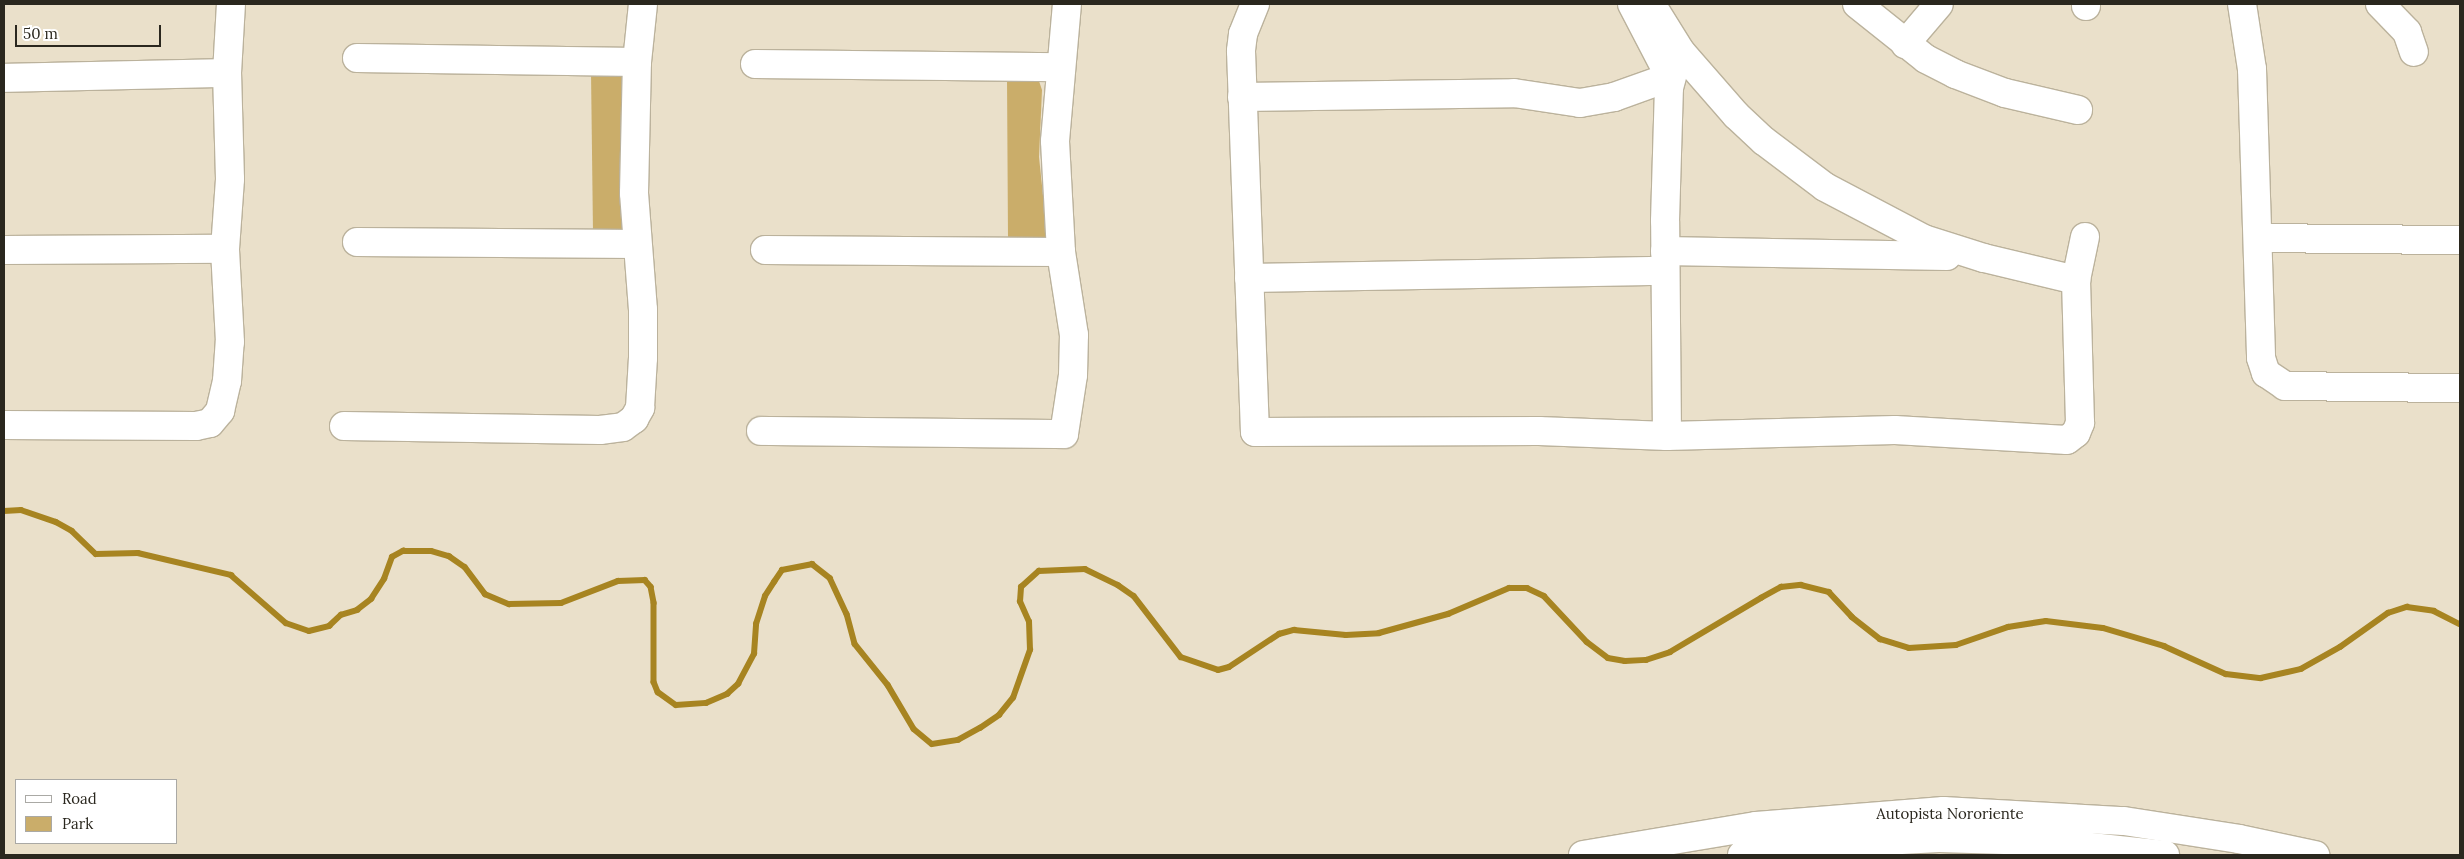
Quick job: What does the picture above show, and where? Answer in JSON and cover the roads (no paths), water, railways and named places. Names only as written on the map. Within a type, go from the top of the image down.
[{"type":"main road","points":[[4,424],[196,426],[210,423],[220,411],[229,362],[225,249],[230,163],[227,73],[231,4]]},
{"type":"main road","points":[[344,426],[600,430],[629,424],[640,408],[643,358],[643,310],[634,193],[637,62],[643,4]]},
{"type":"main road","points":[[762,431],[1064,434],[1073,375],[1074,335],[1061,252],[1055,141],[1066,4]]},
{"type":"main road","points":[[1255,4],[1243,34],[1242,97],[1255,432],[1539,431],[1667,436],[1896,430],[2067,440],[2076,433],[2080,423],[2076,280],[2085,237]]},
{"type":"main road","points":[[1632,4],[1670,78]]},
{"type":"main road","points":[[1651,4],[1682,52],[1736,115],[1794,165],[1899,242]]},
{"type":"main road","points":[[1857,4],[1926,59],[1983,86],[2078,110]]},
{"type":"main road","points":[[1906,44],[1939,4]]},
{"type":"main road","points":[[2242,4],[2252,69],[2261,358],[2271,379],[2284,386],[2460,388]]},
{"type":"main road","points":[[2380,4],[2407,32],[2414,52]]},
{"type":"main road","points":[[1667,436],[1665,261],[1670,78],[1682,52]]},
{"type":"main road","points":[[356,58],[637,62]]},
{"type":"main road","points":[[755,64],[1060,67]]},
{"type":"main road","points":[[4,78],[227,73]]},
{"type":"main road","points":[[1242,97],[1514,93],[1580,103],[1606,99],[1670,78]]},
{"type":"main road","points":[[2258,238],[2460,240]]},
{"type":"main road","points":[[356,242],[637,244]]},
{"type":"main road","points":[[1249,278],[1665,261],[1899,242],[1984,258],[2076,280]]},
{"type":"main road","points":[[4,250],[225,249]]},
{"type":"main road","points":[[765,250],[1061,252]]},
{"type":"main road","name":"Autopista Nororiente","points":[[1584,855],[1756,826],[1943,811],[2124,820],[2239,838],[2315,855]]},
{"type":"main road","name":"Autopista Nororiente","points":[[1742,855],[1845,843],[1939,838],[2037,841],[2165,855]]},
{"type":"waterway","points":[[4,511],[21,510],[56,522],[72,531],[96,554],[138,553],[231,575],[286,623],[309,631],[329,626],[341,615],[357,610],[371,599],[384,579],[392,557],[403,551],[431,551],[449,556],[465,567],[485,594],[509,604],[561,603],[618,581],[645,580],[651,587],[654,603],[654,682],[658,692],[676,705],[706,703],[727,694],[738,684],[754,654],[756,624],[765,596],[782,570],[812,564],[830,578],[847,614],[855,644],[888,685],[914,729],[932,744],[958,740],[980,728],[999,715],[1013,698],[1030,650],[1029,622],[1020,602],[1021,587],[1039,571],[1085,569],[1118,585],[1134,596],[1181,657],[1218,670],[1229,667],[1279,634],[1294,630],[1346,635],[1379,633],[1448,614],[1509,588],[1527,588],[1544,596],[1587,642],[1608,658],[1625,661],[1646,660],[1670,652],[1781,587],[1801,585],[1829,592],[1852,617],[1880,639],[1909,648],[1956,645],[2008,627],[2046,621],[2103,628],[2164,646],[2226,674],[2261,678],[2301,669],[2340,647],[2388,613],[2407,607],[2434,611],[2460,624]]}]
